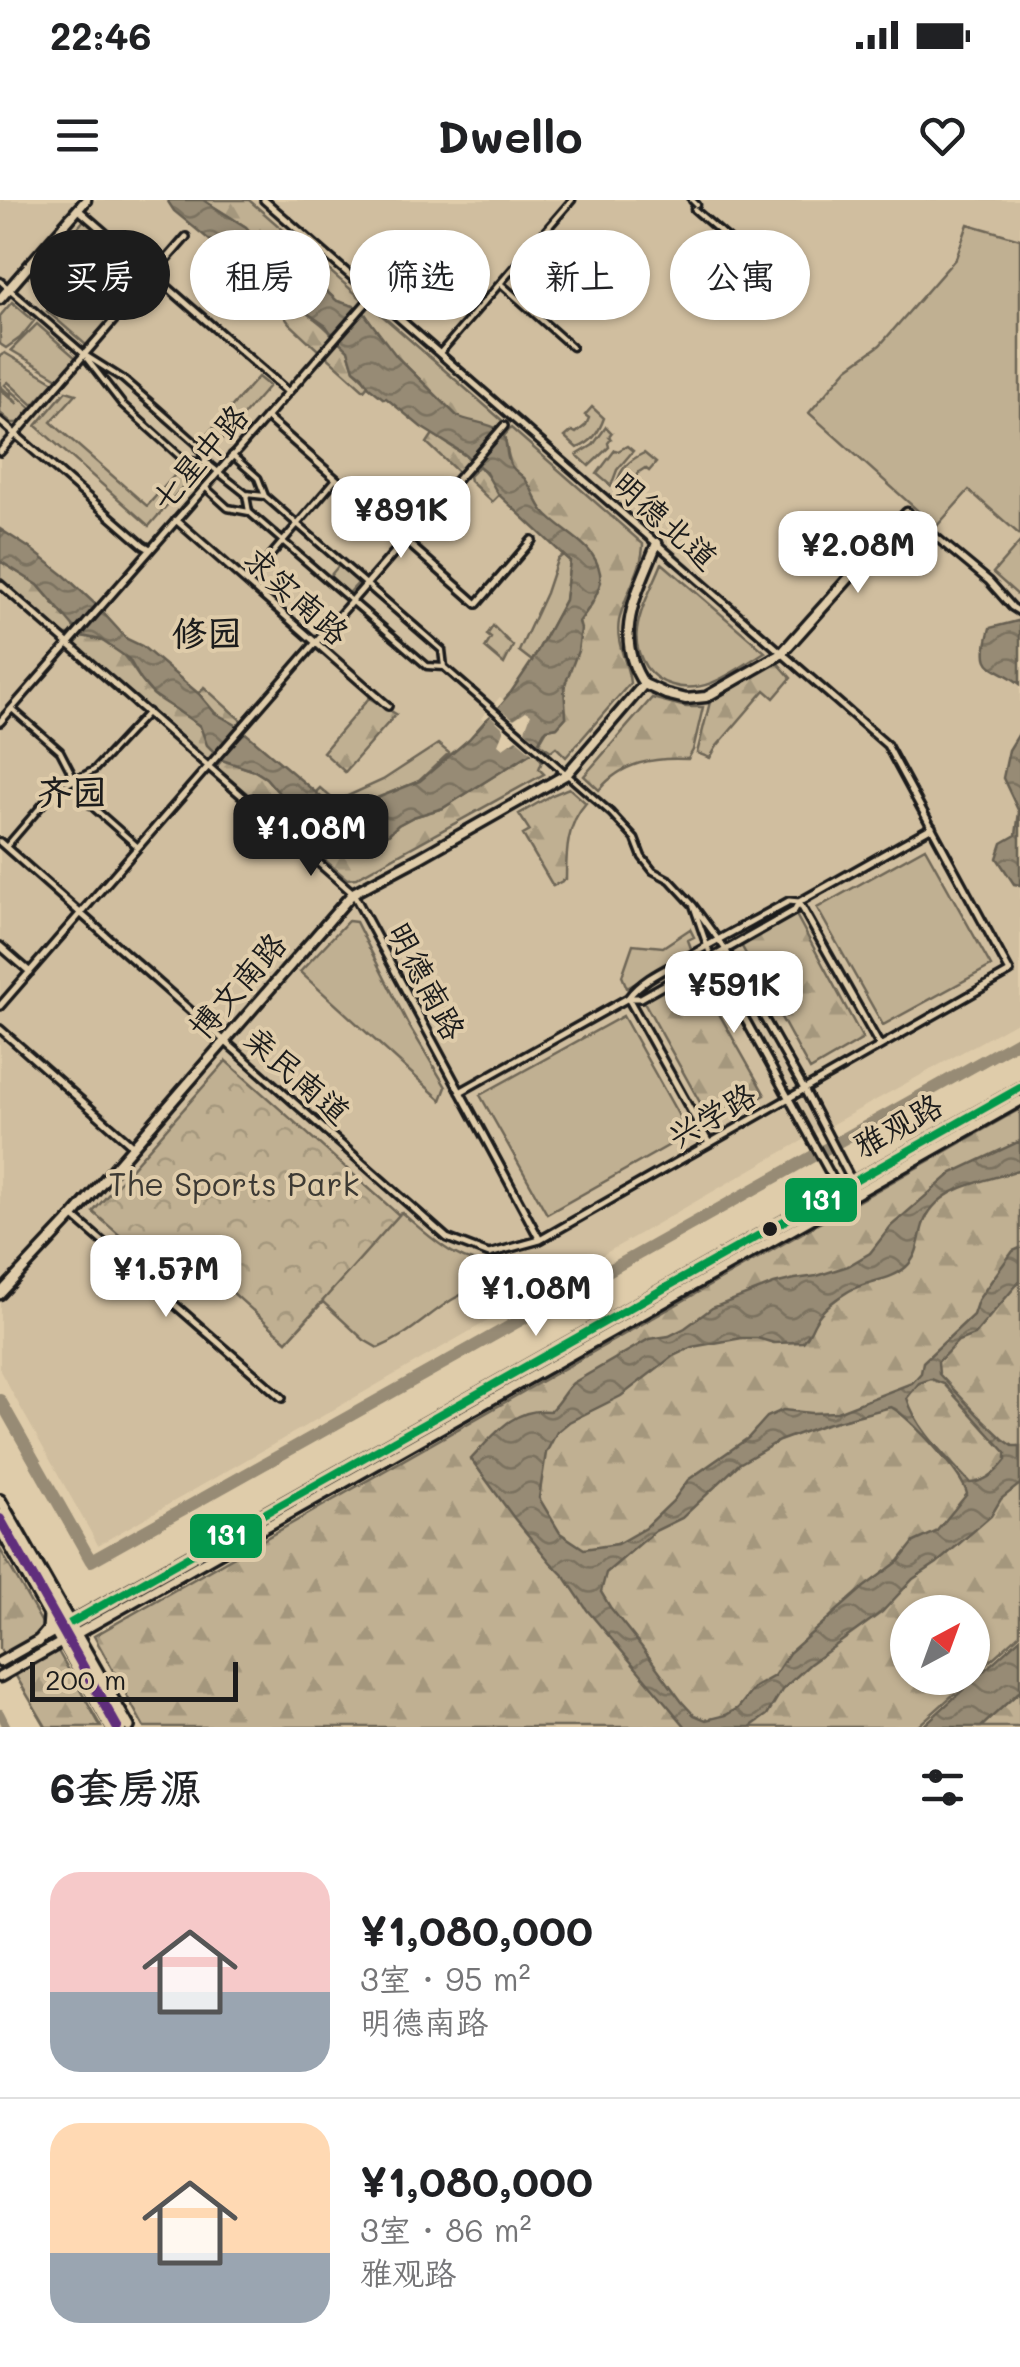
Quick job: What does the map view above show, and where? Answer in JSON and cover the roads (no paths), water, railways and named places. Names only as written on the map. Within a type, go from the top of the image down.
[{"type":"main road","points":[[3,290],[82,203]]},
{"type":"main road","points":[[657,544],[628,621],[630,658],[644,684],[686,699],[706,696],[781,654],[908,513]]},
{"type":"main road","name":"博文南路","points":[[0,1294],[74,1216],[354,893],[567,774],[644,684]]},
{"type":"main road","name":"雅观路","points":[[0,1662],[63,1631],[1020,1088]]},
{"type":"main road","name":"雅观路","points":[[76,1634],[1020,1100]]},
{"type":"main road","points":[[0,1500],[60,1606],[63,1631],[48,1650],[0,1678]]},
{"type":"main road","points":[[0,1528],[48,1613],[63,1631],[113,1727]]},
{"type":"main road","points":[[38,1642],[49,1626],[48,1613]]},
{"type":"main road","points":[[63,1631],[76,1634],[129,1727]]},
{"type":"street","name":"明德北道","points":[[264,200],[887,745],[1010,972]]},
{"type":"street","points":[[440,353],[572,200]]},
{"type":"street","points":[[692,200],[721,230]]},
{"type":"street","points":[[82,203],[109,230]]},
{"type":"street","points":[[170,256],[186,237]]},
{"type":"street","points":[[501,284],[572,347]]},
{"type":"street","points":[[3,290],[154,406],[197,444],[218,472],[246,494],[265,496]]},
{"type":"street","points":[[170,290],[288,392]]},
{"type":"street","points":[[0,452],[116,320]]},
{"type":"street","name":"七星中路","points":[[0,722],[351,320]]},
{"type":"street","points":[[85,355],[122,404],[184,460],[209,464]]},
{"type":"street","points":[[266,417],[476,604],[532,540]]},
{"type":"street","points":[[0,421],[150,549]]},
{"type":"street","points":[[0,1006],[504,426]]},
{"type":"street","points":[[232,456],[258,478],[265,496],[442,650],[444,667]]},
{"type":"street","points":[[248,582],[336,480]]},
{"type":"street","points":[[204,487],[228,508],[249,512],[427,666],[444,667],[611,813],[635,839],[653,871],[670,880],[725,949],[858,1192]]},
{"type":"street","points":[[246,494],[249,512]]},
{"type":"street","points":[[908,513],[1020,612]]},
{"type":"street","name":"求实南路","points":[[176,520],[388,706]]},
{"type":"street","name":"明德南路","points":[[0,584],[354,893],[540,1240]]},
{"type":"street","points":[[12,709],[60,751],[86,802],[138,848]]},
{"type":"street","points":[[3,845],[54,791],[94,770],[148,712]]},
{"type":"street","points":[[628,998],[641,998],[932,827]]},
{"type":"street","name":"亲民南道","points":[[3,845],[447,1238],[490,1254],[540,1240]]},
{"type":"street","points":[[460,1092],[628,998],[650,978],[718,939],[790,901],[799,902]]},
{"type":"street","points":[[799,902],[880,1046]]},
{"type":"street","points":[[692,905],[711,957],[844,1199]]},
{"type":"street","points":[[0,946],[30,972]]},
{"type":"street","name":"兴学路","points":[[540,1240],[1010,972]]},
{"type":"street","points":[[628,998],[709,1144]]},
{"type":"street","points":[[0,1029],[133,1146]]},
{"type":"street","points":[[74,1216],[282,1398]]},
{"type":"water","points":[[167,200],[203,200],[249,230],[197,230]]},
{"type":"water","points":[[330,295],[350,305],[350,320],[369,320],[397,357],[457,416],[501,431],[510,464],[551,519],[592,554],[600,573],[594,599],[579,622],[578,651],[564,687],[566,717],[557,727],[544,732],[534,751],[443,808],[398,825],[365,850],[346,851],[315,835],[266,778],[222,760],[207,745],[200,726],[153,694],[129,659],[101,640],[82,636],[38,585],[0,561],[0,529],[65,576],[127,639],[142,646],[199,694],[215,713],[236,725],[340,813],[420,781],[469,739],[511,692],[565,600],[570,561],[498,494],[485,471],[369,387],[354,370],[348,350],[317,320],[330,320]]},
{"type":"water","points":[[1018,621],[1020,684],[990,665],[986,653],[990,628]]},
{"type":"water","points":[[1020,732],[1020,885],[1014,884],[997,858],[1002,843],[1016,835],[1019,812],[1003,778],[1009,750]]},
{"type":"water","points":[[1020,1141],[1020,1169],[964,1187],[939,1201],[923,1225],[916,1253],[906,1267],[839,1297],[821,1313],[803,1342],[742,1338],[692,1347],[673,1356],[621,1396],[569,1422],[557,1432],[546,1453],[539,1498],[560,1533],[584,1549],[617,1544],[645,1528],[688,1480],[748,1438],[767,1417],[783,1410],[837,1412],[912,1383],[921,1373],[923,1362],[973,1315],[992,1280],[1013,1251],[1020,1248],[1020,1281],[974,1335],[958,1341],[938,1362],[939,1374],[979,1416],[1003,1439],[1020,1446],[1020,1484],[1001,1499],[991,1516],[937,1563],[898,1595],[890,1595],[890,1603],[882,1612],[810,1664],[782,1690],[767,1715],[750,1727],[686,1727],[587,1610],[471,1459],[505,1424],[525,1413],[550,1411],[573,1383],[649,1339],[669,1336],[712,1308],[774,1284],[848,1266],[870,1253],[891,1226],[952,1173]],"holes":[[[931,1379],[944,1384],[1006,1453],[1006,1460],[995,1472],[976,1482],[970,1483],[934,1444],[907,1398],[919,1383]],[[891,1407],[935,1447],[967,1494],[936,1532],[914,1542],[899,1561],[789,1653],[774,1676],[755,1687],[738,1708],[706,1720],[694,1715],[610,1607],[601,1592],[606,1573],[655,1531],[682,1518],[739,1464],[779,1441]]]},
{"type":"water","points":[[1020,1638],[1020,1691],[981,1727],[922,1727],[957,1695],[990,1695],[990,1665]]},
{"type":"waterway","points":[[0,1400],[91,1561],[1020,1040]]},
{"type":"waterway","points":[[0,1713],[7,1727]]},
{"type":"district","name":"修园","points":[[207,634]]},
{"type":"district","name":"齐园","points":[[72,793]]},
{"type":"park label","name":"The Sports Park","points":[[234,1185]]}]
